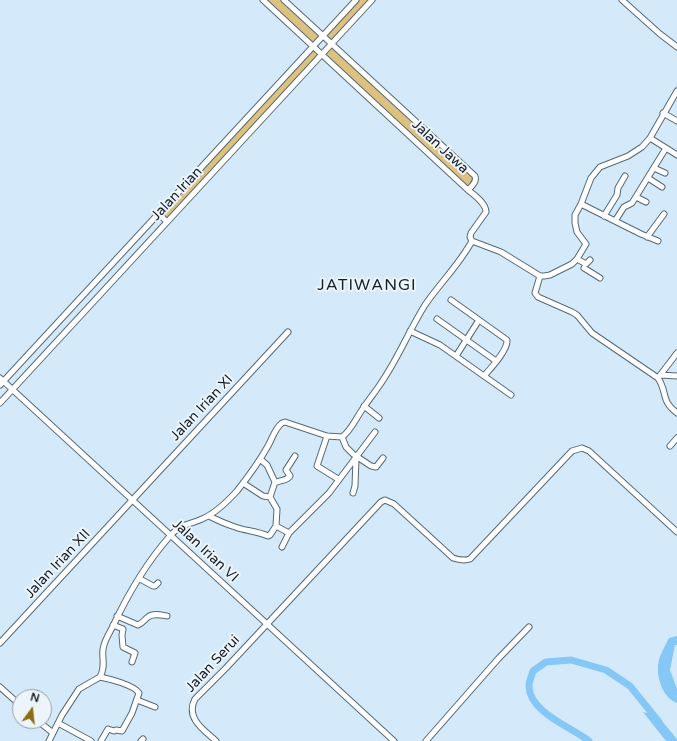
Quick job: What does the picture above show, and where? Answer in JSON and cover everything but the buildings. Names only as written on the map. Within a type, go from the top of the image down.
[{"type":"street","name":"Jalan Jawa","points":[[263,0],[468,190],[475,182],[475,176],[284,0]]},
{"type":"street","name":"Jalan Irian","points":[[1,381],[127,249],[158,213],[356,0]]},
{"type":"street","name":"Jalan Irian","points":[[0,403],[372,0]]},
{"type":"street","points":[[622,0],[677,47]]},
{"type":"street","points":[[472,241],[501,252],[540,276],[550,275],[567,267],[577,259],[586,244],[577,232],[575,215],[591,178],[597,170],[605,164],[619,161],[636,152],[650,138],[677,91]]},
{"type":"street","points":[[663,114],[677,121]]},
{"type":"street","points":[[650,138],[677,155]]},
{"type":"street","points":[[615,221],[624,207],[632,203],[666,148]]},
{"type":"street","points":[[654,168],[665,173]]},
{"type":"street","points":[[604,216],[617,195],[618,188],[625,176]]},
{"type":"street","points":[[648,178],[662,187]]},
{"type":"street","points":[[100,677],[103,668],[104,646],[117,616],[140,579],[170,536],[180,527],[208,516],[226,502],[243,483],[282,423],[286,422],[327,436],[342,437],[348,432],[364,406],[383,380],[430,298],[453,271],[472,241],[470,237],[471,233],[484,216],[487,208],[468,190]]},
{"type":"street","points":[[636,197],[646,202]]},
{"type":"street","points":[[581,204],[658,241]]},
{"type":"street","points":[[158,213],[167,222]]},
{"type":"street","points":[[647,237],[664,214]]},
{"type":"street","points":[[577,259],[600,278]]},
{"type":"street","points":[[540,276],[535,293],[538,297],[577,315],[592,333],[660,377],[677,376]]},
{"type":"street","points":[[451,300],[507,340],[508,343],[484,376]]},
{"type":"street","points":[[437,319],[496,361]]},
{"type":"street","points":[[456,356],[479,320]]},
{"type":"street","points":[[410,331],[440,345],[511,395]]},
{"type":"street","name":"Jalan Irian XI","points":[[133,501],[288,332]]},
{"type":"street","points":[[677,353],[660,377],[666,403],[677,413]]},
{"type":"street","name":"Jalan Irian VI","points":[[1,381],[394,741]]},
{"type":"street","points":[[364,406],[379,418]]},
{"type":"street","points":[[282,547],[289,533],[304,516],[324,498],[375,432]]},
{"type":"street","points":[[327,436],[317,466],[338,479]]},
{"type":"street","points":[[342,437],[346,446],[356,457],[374,468],[383,458]]},
{"type":"street","points":[[670,446],[677,438]]},
{"type":"street","name":"Jalan Serui","points":[[216,741],[195,721],[192,711],[195,699],[381,502],[385,500],[394,504],[452,558],[462,561],[466,560],[470,558],[558,464],[575,449],[582,448],[589,451],[677,532]]},
{"type":"street","points":[[208,516],[234,527],[259,532],[268,536],[270,535],[276,526],[277,509],[270,497],[275,483],[279,480],[286,481],[290,476],[286,470],[295,456]]},
{"type":"street","points":[[353,493],[355,486],[356,457]]},
{"type":"street","points":[[260,459],[267,465],[275,483]]},
{"type":"street","points":[[243,483],[263,496],[270,497]]},
{"type":"street","name":"Jalan Irian XII","points":[[0,643],[133,501]]},
{"type":"street","points":[[276,526],[289,533]]},
{"type":"street","points":[[140,579],[153,586],[158,583]]},
{"type":"street","points":[[117,616],[139,625],[150,615],[158,614],[167,616]]},
{"type":"street","points":[[113,625],[123,629],[123,647],[135,653],[132,662]]},
{"type":"street","points":[[426,741],[529,627]]},
{"type":"street","points":[[51,740],[58,723],[79,688],[100,677],[120,682],[138,691],[139,694],[122,731],[108,729],[101,741]]},
{"type":"street","points":[[0,687],[12,698]]},
{"type":"street","points":[[137,700],[155,707]]},
{"type":"street","points":[[58,723],[91,741]]},
{"type":"street","points":[[47,729],[53,734]]},
{"type":"shaded area","points":[[263,0],[284,0],[323,36],[313,47]]},
{"type":"shaded area","points":[[356,0],[372,0],[331,44],[323,36]]},
{"type":"shaded area","points":[[331,44],[475,176],[468,190],[322,54]]},
{"type":"shaded area","points":[[313,47],[322,54],[167,222],[158,213]]},
{"type":"water","points":[[677,636],[677,645],[675,645],[670,670],[677,689],[677,703],[668,697],[662,687],[658,665],[662,651],[669,638]]},
{"type":"water","points":[[643,712],[656,714],[677,739],[677,741],[666,741]]},
{"type":"waterway","points":[[589,741],[543,711],[536,704],[531,695],[529,684],[533,671],[546,662],[571,660],[606,670],[630,686],[659,722]]},
{"type":"district","name":"JATIWANGI","points":[[367,286]]}]
